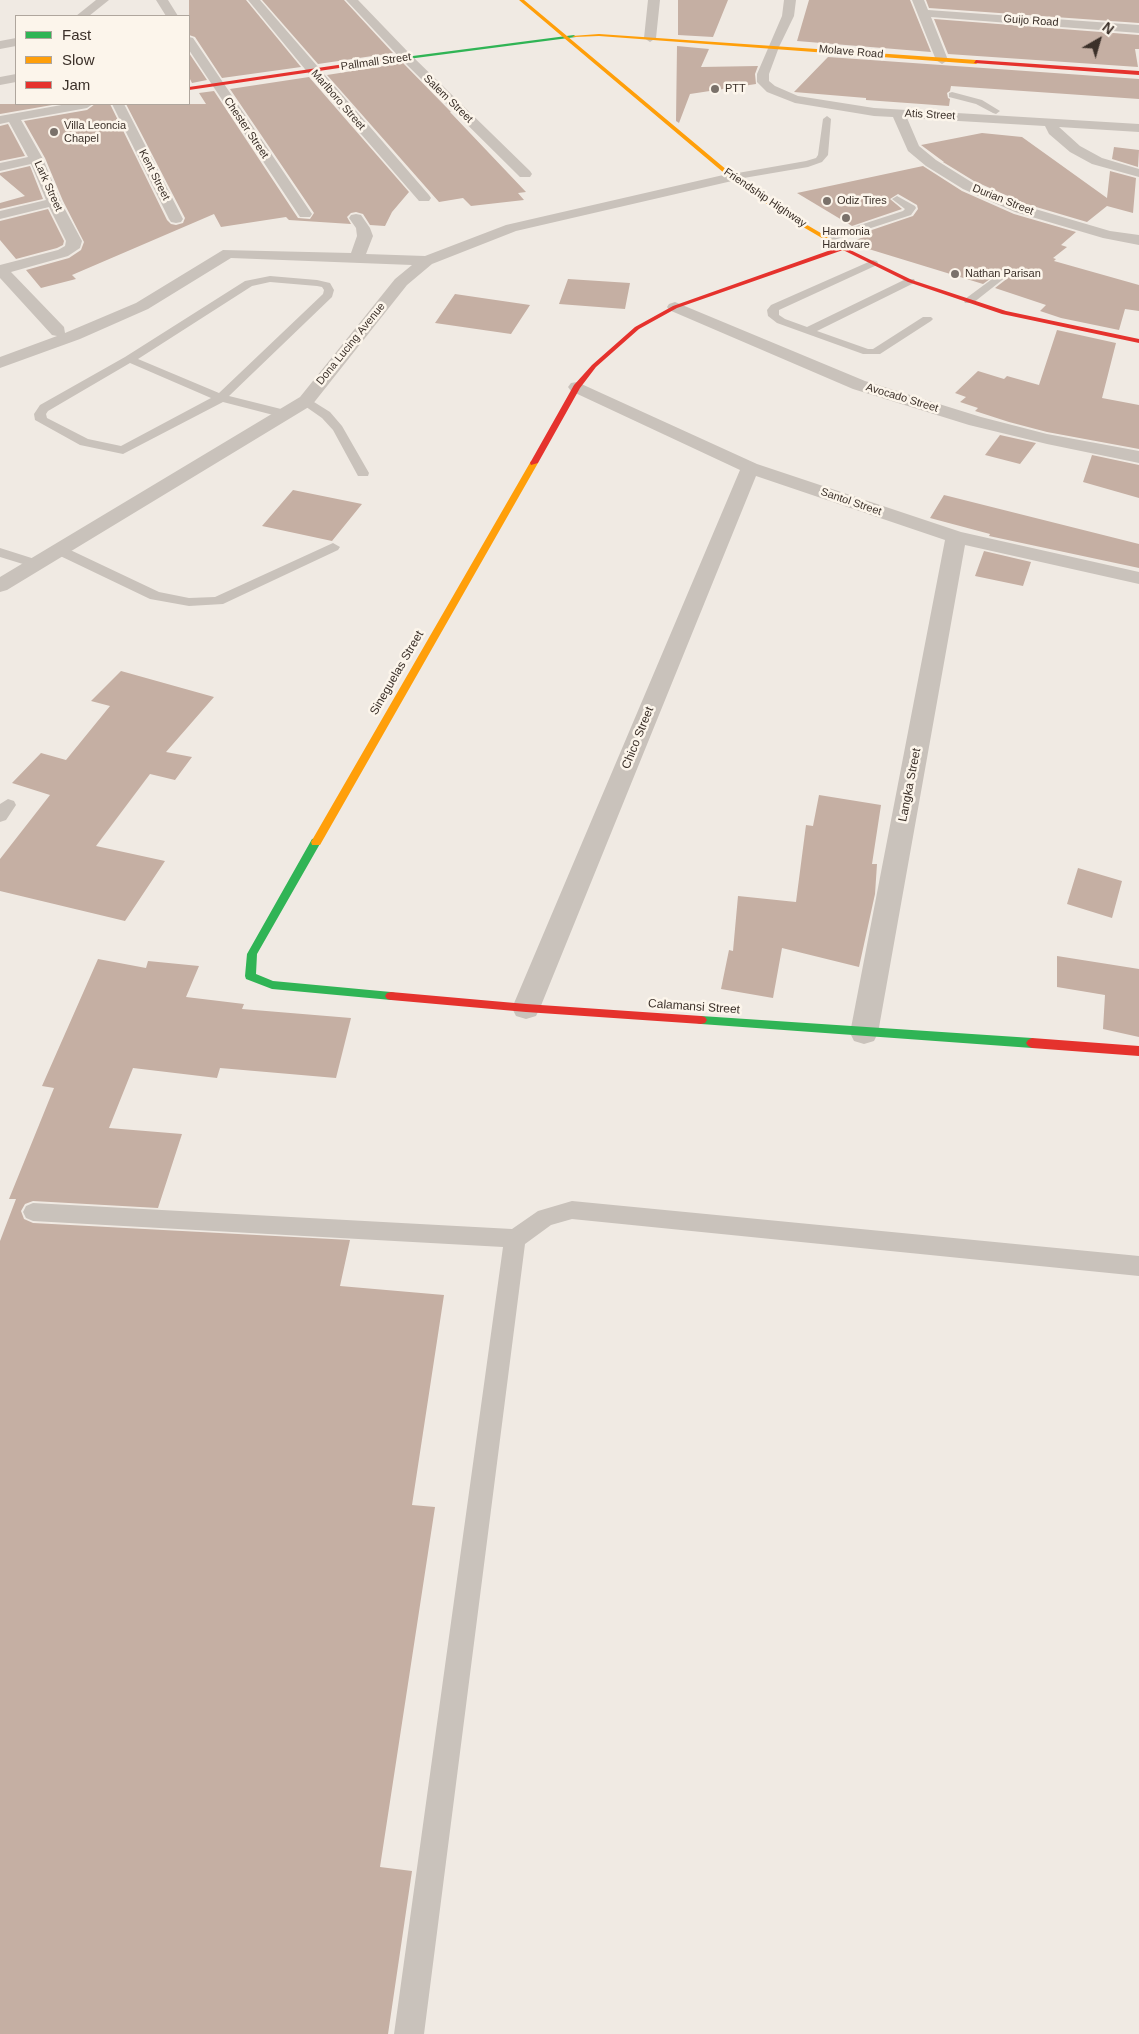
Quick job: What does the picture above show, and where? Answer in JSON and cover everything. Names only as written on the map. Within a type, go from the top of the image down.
[{"type":"street","points":[[83,15],[103,0]]},
{"type":"street","points":[[162,0],[171,15]]},
{"type":"street","name":"Marlboro Street","points":[[254,0],[424,198]]},
{"type":"street","name":"Salem Street","points":[[352,0],[406,57],[525,174]]},
{"type":"street","name":"Friendship Highway","points":[[521,0],[732,177],[782,213],[842,248],[910,281],[1004,313],[1139,340]]},
{"type":"street","points":[[650,38],[654,0]]},
{"type":"street","name":"Atis Street","points":[[790,0],[788,16],[773,47],[763,74],[763,82],[771,90],[795,98],[837,107],[898,113],[997,114],[1048,122],[1139,128]]},
{"type":"street","points":[[918,0],[942,60]]},
{"type":"street","name":"Guijo Road","points":[[922,13],[1139,29]]},
{"type":"street","name":"Molave Road","points":[[564,37],[599,35],[650,38],[1139,73]]},
{"type":"street","name":"Pallmall Street","points":[[190,89],[406,57],[564,37]]},
{"type":"street","points":[[0,45],[15,42]]},
{"type":"street","name":"Chester Street","points":[[190,43],[305,214]]},
{"type":"street","points":[[0,81],[15,78]]},
{"type":"street","points":[[7,118],[81,105]]},
{"type":"street","name":"Kent Street","points":[[119,105],[176,219]]},
{"type":"street","name":"Durian Street","points":[[898,113],[914,148],[931,164],[968,186],[1020,209],[1108,235],[1139,240]]},
{"type":"street","name":"Lark Street","points":[[1,270],[63,252],[72,248],[74,241],[54,202],[36,159],[7,118]]},
{"type":"street","points":[[1048,122],[1054,131],[1075,149],[1097,161],[1139,172]]},
{"type":"street","points":[[0,167],[36,159]]},
{"type":"street","name":"Dona Lucing Avenue","points":[[0,586],[306,401],[402,282],[427,261],[511,228],[732,177]]},
{"type":"street","points":[[0,215],[54,202]]},
{"type":"street","points":[[356,218],[363,228],[365,236],[357,258]]},
{"type":"street","name":"Sineguelas Street","points":[[250,976],[252,954],[578,387],[594,366],[637,328],[675,307],[842,248]]},
{"type":"street","points":[[0,362],[74,335],[142,306],[228,253],[427,261]]},
{"type":"street","points":[[1,270],[58,331]]},
{"type":"street","name":"Avocado Street","points":[[675,307],[859,385],[1002,428],[1139,457]]},
{"type":"street","name":"Santol Street","points":[[578,387],[750,468],[956,538],[1139,578]]},
{"type":"street","name":"Chico Street","points":[[526,1008],[750,468]]},
{"type":"street","name":"Langka Street","points":[[864,1033],[956,538]]},
{"type":"street","name":"Calamansi Street","points":[[250,976],[272,985],[526,1008],[1139,1051]]},
{"type":"lane","points":[[952,95],[978,102],[997,114]]},
{"type":"lane","points":[[732,177],[808,164],[818,160],[823,154],[827,119]]},
{"type":"lane","points":[[826,239],[907,213],[911,208],[897,199]]},
{"type":"lane","points":[[873,263],[775,307],[773,310],[774,316],[781,321],[867,352],[876,352],[927,320]]},
{"type":"lane","points":[[969,301],[1007,270]]},
{"type":"lane","points":[[257,280],[317,282],[330,290],[221,398],[123,450],[84,442],[40,420],[40,414],[44,408],[129,359],[257,280]]},
{"type":"lane","points":[[807,331],[910,281]]},
{"type":"lane","points":[[129,359],[221,398],[285,414]]},
{"type":"lane","points":[[306,401],[326,415],[338,429],[363,473]]},
{"type":"lane","points":[[59,550],[155,596],[188,602],[218,600],[333,547]]},
{"type":"lane","points":[[0,552],[36,564]]},
{"type":"lane","points":[[33,1212],[515,1239],[545,1218],[572,1210],[1139,1266]]},
{"type":"lane","points":[[409,2034],[515,1239]]},
{"type":"building","points":[[189,0],[246,0],[301,67],[222,78],[195,37],[190,35]]},
{"type":"building","points":[[262,0],[344,0],[393,53],[318,64]]},
{"type":"building","points":[[678,0],[728,0],[713,37],[678,35]]},
{"type":"building","points":[[809,0],[910,0],[931,52],[797,41]]},
{"type":"building","points":[[926,0],[1139,0],[1139,23],[929,8]]},
{"type":"building","points":[[934,19],[1139,35],[1139,49],[1135,49],[1138,67],[948,54]]},
{"type":"building","points":[[677,46],[709,49],[701,67],[758,66],[755,74],[756,84],[690,94],[679,123],[676,121]]},
{"type":"building","points":[[190,54],[207,80],[192,83],[190,79]]},
{"type":"building","points":[[828,57],[1139,79],[1139,99],[951,86],[950,91],[947,93],[950,99],[949,106],[794,92]]},
{"type":"building","points":[[403,63],[526,192],[518,193],[524,200],[471,206],[463,198],[439,202],[327,75]]},
{"type":"building","points":[[309,77],[409,192],[392,212],[385,226],[370,225],[363,214],[356,212],[351,213],[347,217],[351,224],[289,220],[286,217],[221,227],[214,214],[72,275],[76,279],[41,288],[26,270],[69,258],[81,250],[84,242],[63,201],[45,158],[24,121],[87,110],[94,105],[110,105],[167,220],[171,224],[176,225],[183,223],[185,218],[127,105],[206,104],[199,93],[214,91],[298,218],[310,219],[314,213],[230,89]]},
{"type":"building","points":[[0,104],[52,105],[0,114]]},
{"type":"building","points":[[8,124],[25,156],[0,161],[0,126]]},
{"type":"building","points":[[982,133],[1022,137],[1107,198],[1110,171],[1136,178],[1133,213],[1107,206],[1087,222],[1026,204],[974,181],[943,162],[921,145]]},
{"type":"building","points":[[1114,147],[1139,150],[1138,167],[1112,159]]},
{"type":"building","points":[[30,166],[43,199],[0,209],[0,203],[25,196],[0,173]]},
{"type":"building","points":[[923,166],[962,191],[1014,214],[1076,232],[1061,245],[1067,247],[1053,258],[1056,259],[1054,261],[1139,285],[1139,311],[1125,309],[1119,330],[1061,318],[1040,311],[1046,305],[995,288],[1013,274],[1014,270],[1008,266],[983,284],[849,243],[868,235],[863,233],[913,216],[918,209],[917,205],[898,194],[890,199],[902,209],[852,226],[797,193]]},
{"type":"building","points":[[48,209],[64,241],[63,245],[16,259],[0,240],[0,221]]},
{"type":"building","points":[[568,279],[630,283],[625,309],[559,304]]},
{"type":"building","points":[[455,294],[530,305],[511,334],[435,323]]},
{"type":"building","points":[[1057,330],[1116,343],[1102,398],[1139,405],[1139,449],[1047,432],[975,411],[978,408],[960,402],[966,397],[955,393],[978,371],[1004,379],[1007,376],[1039,385]]},
{"type":"building","points":[[1000,435],[1036,443],[1020,464],[985,455]]},
{"type":"building","points":[[1092,455],[1139,465],[1139,498],[1083,482]]},
{"type":"building","points":[[293,490],[362,504],[332,541],[262,526]]},
{"type":"building","points":[[944,495],[1139,544],[1139,568],[989,536],[990,534],[930,518]]},
{"type":"building","points":[[984,551],[1031,562],[1023,586],[975,576]]},
{"type":"building","points":[[121,671],[214,697],[166,752],[192,757],[175,780],[150,774],[96,846],[165,861],[125,921],[0,891],[0,859],[50,795],[12,783],[41,753],[66,760],[110,706],[91,701]]},
{"type":"building","points":[[819,795],[881,805],[872,864],[877,864],[875,894],[859,967],[782,948],[773,998],[721,989],[729,950],[733,951],[738,896],[796,902],[806,825],[813,826]]},
{"type":"building","points":[[1078,868],[1122,881],[1112,918],[1067,904]]},
{"type":"building","points":[[1057,956],[1139,969],[1139,1037],[1103,1029],[1105,995],[1057,987]]},
{"type":"building","points":[[98,959],[146,968],[148,961],[199,966],[186,997],[244,1004],[242,1009],[351,1018],[336,1078],[220,1068],[217,1078],[133,1068],[109,1128],[182,1134],[158,1208],[33,1201],[25,1204],[21,1211],[24,1219],[33,1223],[350,1240],[340,1286],[444,1295],[412,1505],[435,1507],[380,1867],[412,1871],[388,2034],[0,2034],[0,1241],[16,1199],[9,1199],[54,1088],[42,1086]]},
{"type":"traffic: fast","points":[[385,60],[574,36]]},
{"type":"traffic: fast","points":[[316,842],[252,954],[250,976],[272,985],[391,996]]},
{"type":"traffic: fast","points":[[701,1020],[1032,1043]]},
{"type":"traffic: slow","points":[[521,0],[732,177],[783,213],[846,250]]},
{"type":"traffic: slow","points":[[574,36],[599,35],[976,62]]},
{"type":"traffic: slow","points":[[316,842],[534,463]]},
{"type":"traffic: jam","points":[[190,89],[385,60]]},
{"type":"traffic: jam","points":[[976,62],[1139,73]]},
{"type":"traffic: jam","points":[[534,463],[577,387],[594,366],[637,328],[675,307],[842,248]]},
{"type":"traffic: jam","points":[[846,250],[910,281],[1004,313],[1139,341]]},
{"type":"traffic: jam","points":[[391,996],[526,1008],[701,1020]]},
{"type":"traffic: jam","points":[[1032,1043],[1139,1051]]},
{"type":"place","name":"PTT","points":[[715,89]]},
{"type":"place","name":"Villa Leoncia Chapel","points":[[54,132]]},
{"type":"place","name":"Odiz Tires","points":[[827,201]]},
{"type":"place","name":"Harmonia Hardware","points":[[846,218]]},
{"type":"place","name":"Nathan Parisan","points":[[955,274]]}]
